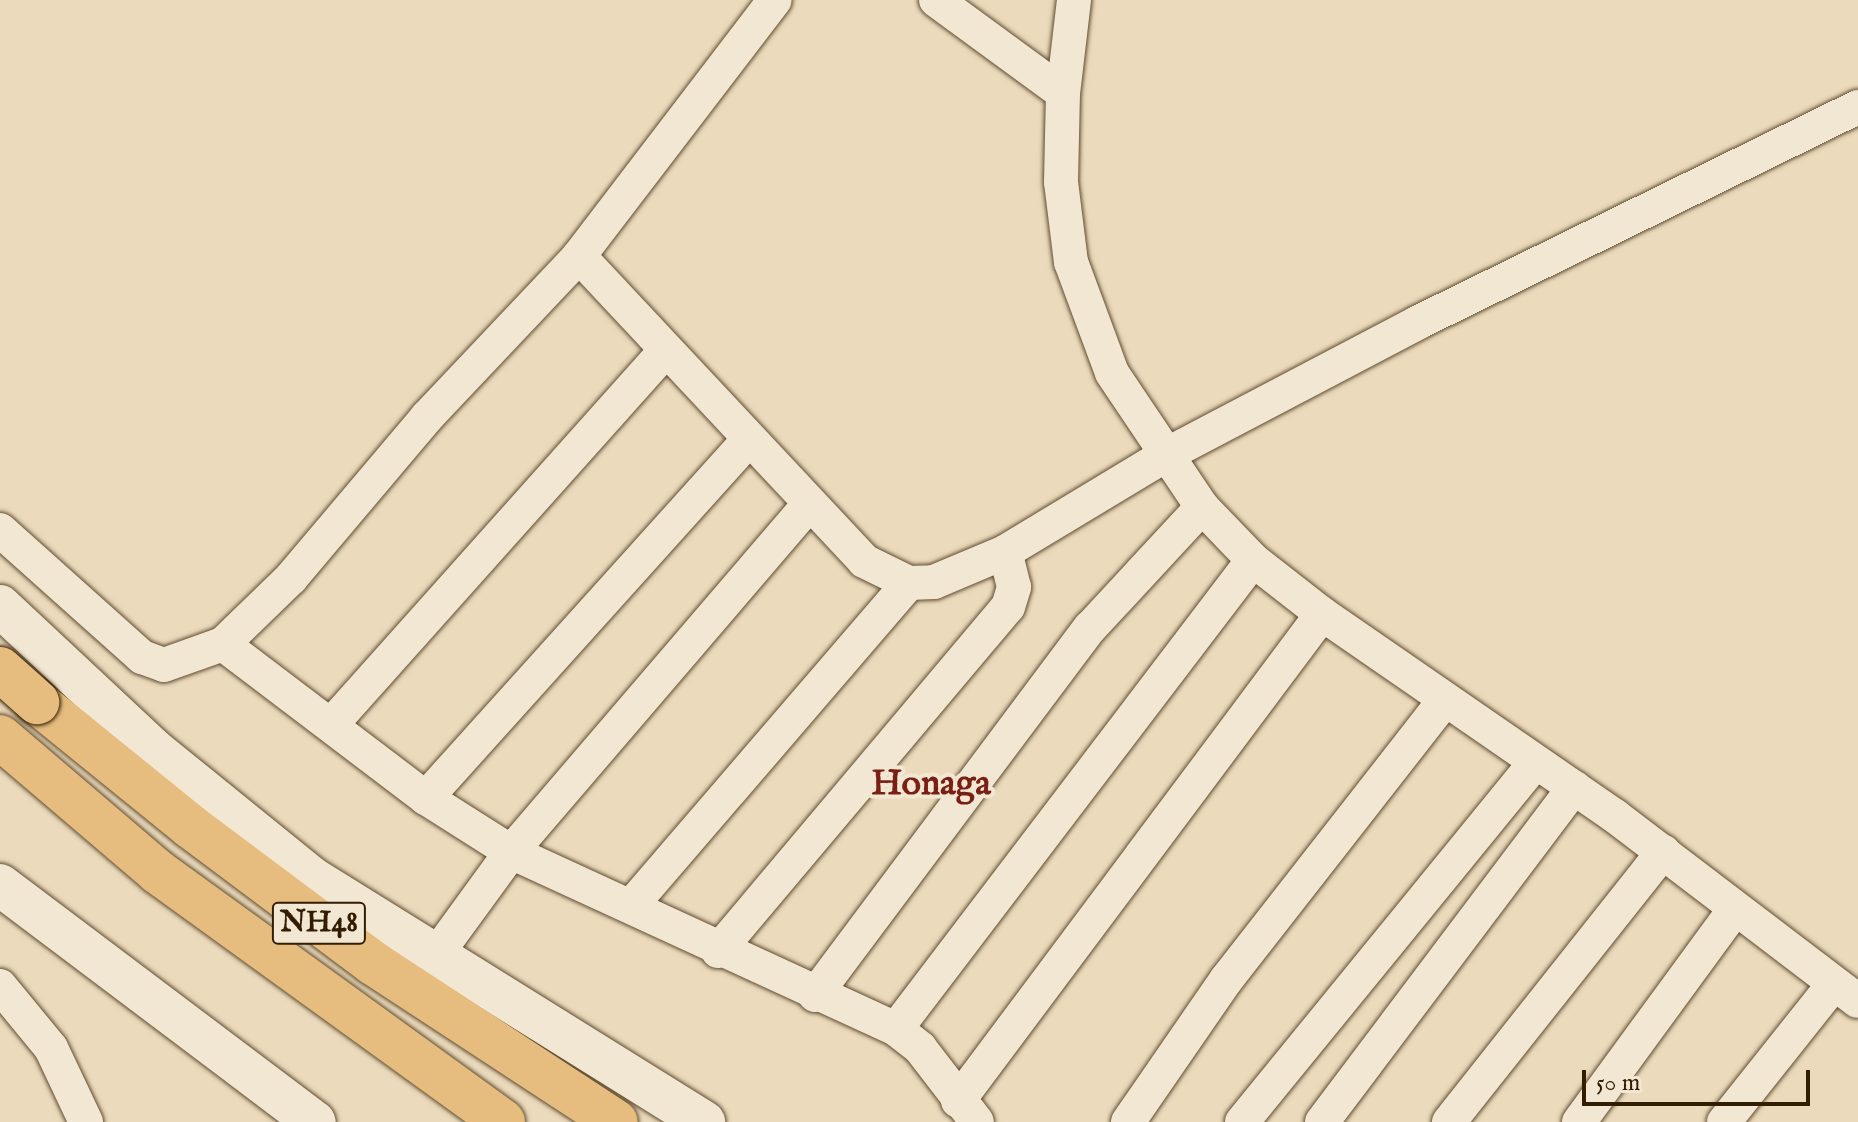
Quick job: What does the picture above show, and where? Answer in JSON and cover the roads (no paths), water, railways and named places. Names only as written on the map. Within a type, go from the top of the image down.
[{"type":"highway","name":"NH48","points":[[0,669],[190,826],[373,963],[616,1122]]},
{"type":"highway","name":"NH48","points":[[2,739],[158,872],[503,1122]]},
{"type":"street","points":[[0,530],[142,657],[164,665],[223,644],[291,578],[427,417],[579,256],[775,0]]},
{"type":"street","points":[[936,0],[1063,93]]},
{"type":"street","points":[[1074,0],[1063,93],[1061,209],[1079,294],[1112,373],[1164,456],[1202,507],[1253,560],[1322,614],[1444,701],[1574,787],[1846,993],[1724,1122]]},
{"type":"street","points":[[579,256],[748,441],[864,561],[909,583],[934,582],[1005,552],[1164,456],[1417,323],[1858,107]]},
{"type":"street","points":[[331,725],[666,350]]},
{"type":"street","points":[[426,798],[748,441]]},
{"type":"street","points":[[436,955],[511,852],[808,505]]},
{"type":"street","points":[[815,995],[1090,628],[1202,507]]},
{"type":"street","points":[[718,951],[1008,607],[1014,587],[1005,552]]},
{"type":"street","points":[[896,1029],[1253,560]]},
{"type":"street","points":[[631,906],[909,583]]},
{"type":"street","points":[[0,606],[154,750],[312,878],[704,1122]]},
{"type":"street","points":[[223,644],[426,798],[511,852],[631,906],[718,951],[896,1029],[920,1048],[968,1111],[1322,614]]},
{"type":"street","points":[[0,681],[41,643]]},
{"type":"street","points":[[1128,1122],[1226,980],[1444,701]]},
{"type":"street","points":[[1242,1122],[1535,763]]},
{"type":"street","points":[[1322,1122],[1574,787]]},
{"type":"street","points":[[1449,1122],[1663,852]]},
{"type":"street","points":[[0,885],[315,1122]]},
{"type":"street","points":[[1579,1122],[1735,909]]},
{"type":"street","points":[[0,986],[51,1048],[86,1122]]},
{"type":"district","name":"Honaga","points":[[931,785]]}]
